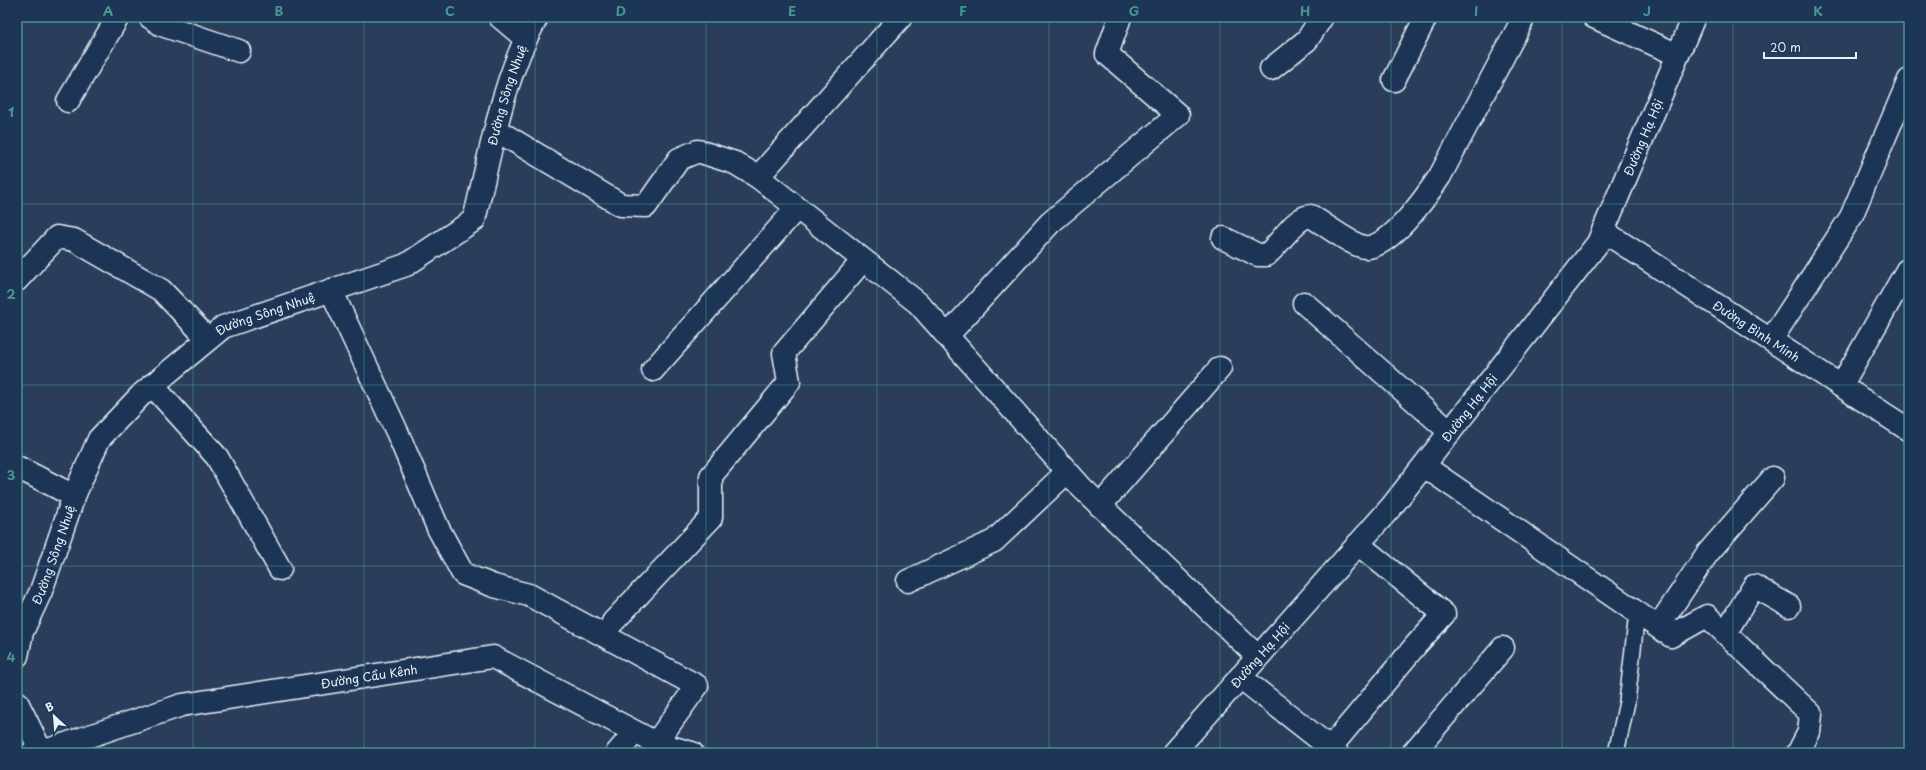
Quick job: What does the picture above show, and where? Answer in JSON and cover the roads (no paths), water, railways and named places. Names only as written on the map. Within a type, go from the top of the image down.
[{"type":"street","points":[[68,101],[118,17]]},
{"type":"street","points":[[150,17],[162,25],[239,51]]},
{"type":"street","points":[[500,17],[525,38]]},
{"type":"street","name":"Đường Sông Nhuệ","points":[[17,656],[22,632],[41,591],[74,496],[99,439],[142,394],[223,327],[406,265],[474,220],[505,93],[525,38],[537,17]]},
{"type":"street","points":[[758,177],[901,17]]},
{"type":"street","points":[[947,336],[1050,223],[1178,115],[1108,54],[1120,17]]},
{"type":"street","points":[[1271,69],[1307,40],[1322,17]]},
{"type":"street","points":[[1394,80],[1426,17]]},
{"type":"street","points":[[1224,238],[1258,255],[1266,255],[1286,236],[1296,222],[1303,217],[1311,216],[1359,246],[1369,247],[1381,242],[1402,225],[1425,199],[1440,176],[1524,17]]},
{"type":"street","points":[[1594,17],[1678,55]]},
{"type":"street","name":"Đường Hạ Hội","points":[[1173,753],[1392,506],[1598,243],[1694,17]]},
{"type":"street","points":[[1771,340],[1851,217],[1909,80]]},
{"type":"street","points":[[496,130],[621,205],[646,206],[679,160],[698,151],[735,163],[758,177],[918,303],[1067,472],[1100,506],[1258,658]]},
{"type":"street","points":[[653,370],[797,208]]},
{"type":"street","name":"Đường Bình Minh","points":[[1604,231],[1909,430]]},
{"type":"street","points":[[17,280],[57,237],[74,240],[161,290],[208,339]]},
{"type":"street","points":[[613,622],[711,518],[711,476],[789,382],[784,352],[863,260]]},
{"type":"street","points":[[1841,386],[1907,270]]},
{"type":"street","points":[[331,290],[398,434],[438,528],[463,574],[494,586],[530,595],[697,686],[656,743]]},
{"type":"street","points":[[1304,303],[1450,432]]},
{"type":"street","points":[[1100,506],[1220,368]]},
{"type":"street","points":[[152,385],[217,457],[280,569]]},
{"type":"street","points":[[1424,466],[1671,636],[1707,616],[1726,632],[1811,714],[1809,732],[1798,753]]},
{"type":"street","points":[[17,467],[74,496]]},
{"type":"street","points":[[908,582],[994,540],[1067,472]]},
{"type":"street","points":[[1658,627],[1707,554],[1773,478]]},
{"type":"street","points":[[1240,677],[1334,751],[1416,645],[1444,614],[1358,544]]},
{"type":"street","points":[[1726,632],[1754,586],[1790,606]]},
{"type":"street","points":[[1413,753],[1504,648]]},
{"type":"street","name":"Đường Cầu Kênh","points":[[39,753],[182,705],[493,657],[656,743],[692,753]]},
{"type":"street","points":[[17,702],[39,753]]},
{"type":"street","points":[[617,753],[635,732]]},
{"type":"lane","points":[[1616,753],[1627,702],[1637,612]]}]
